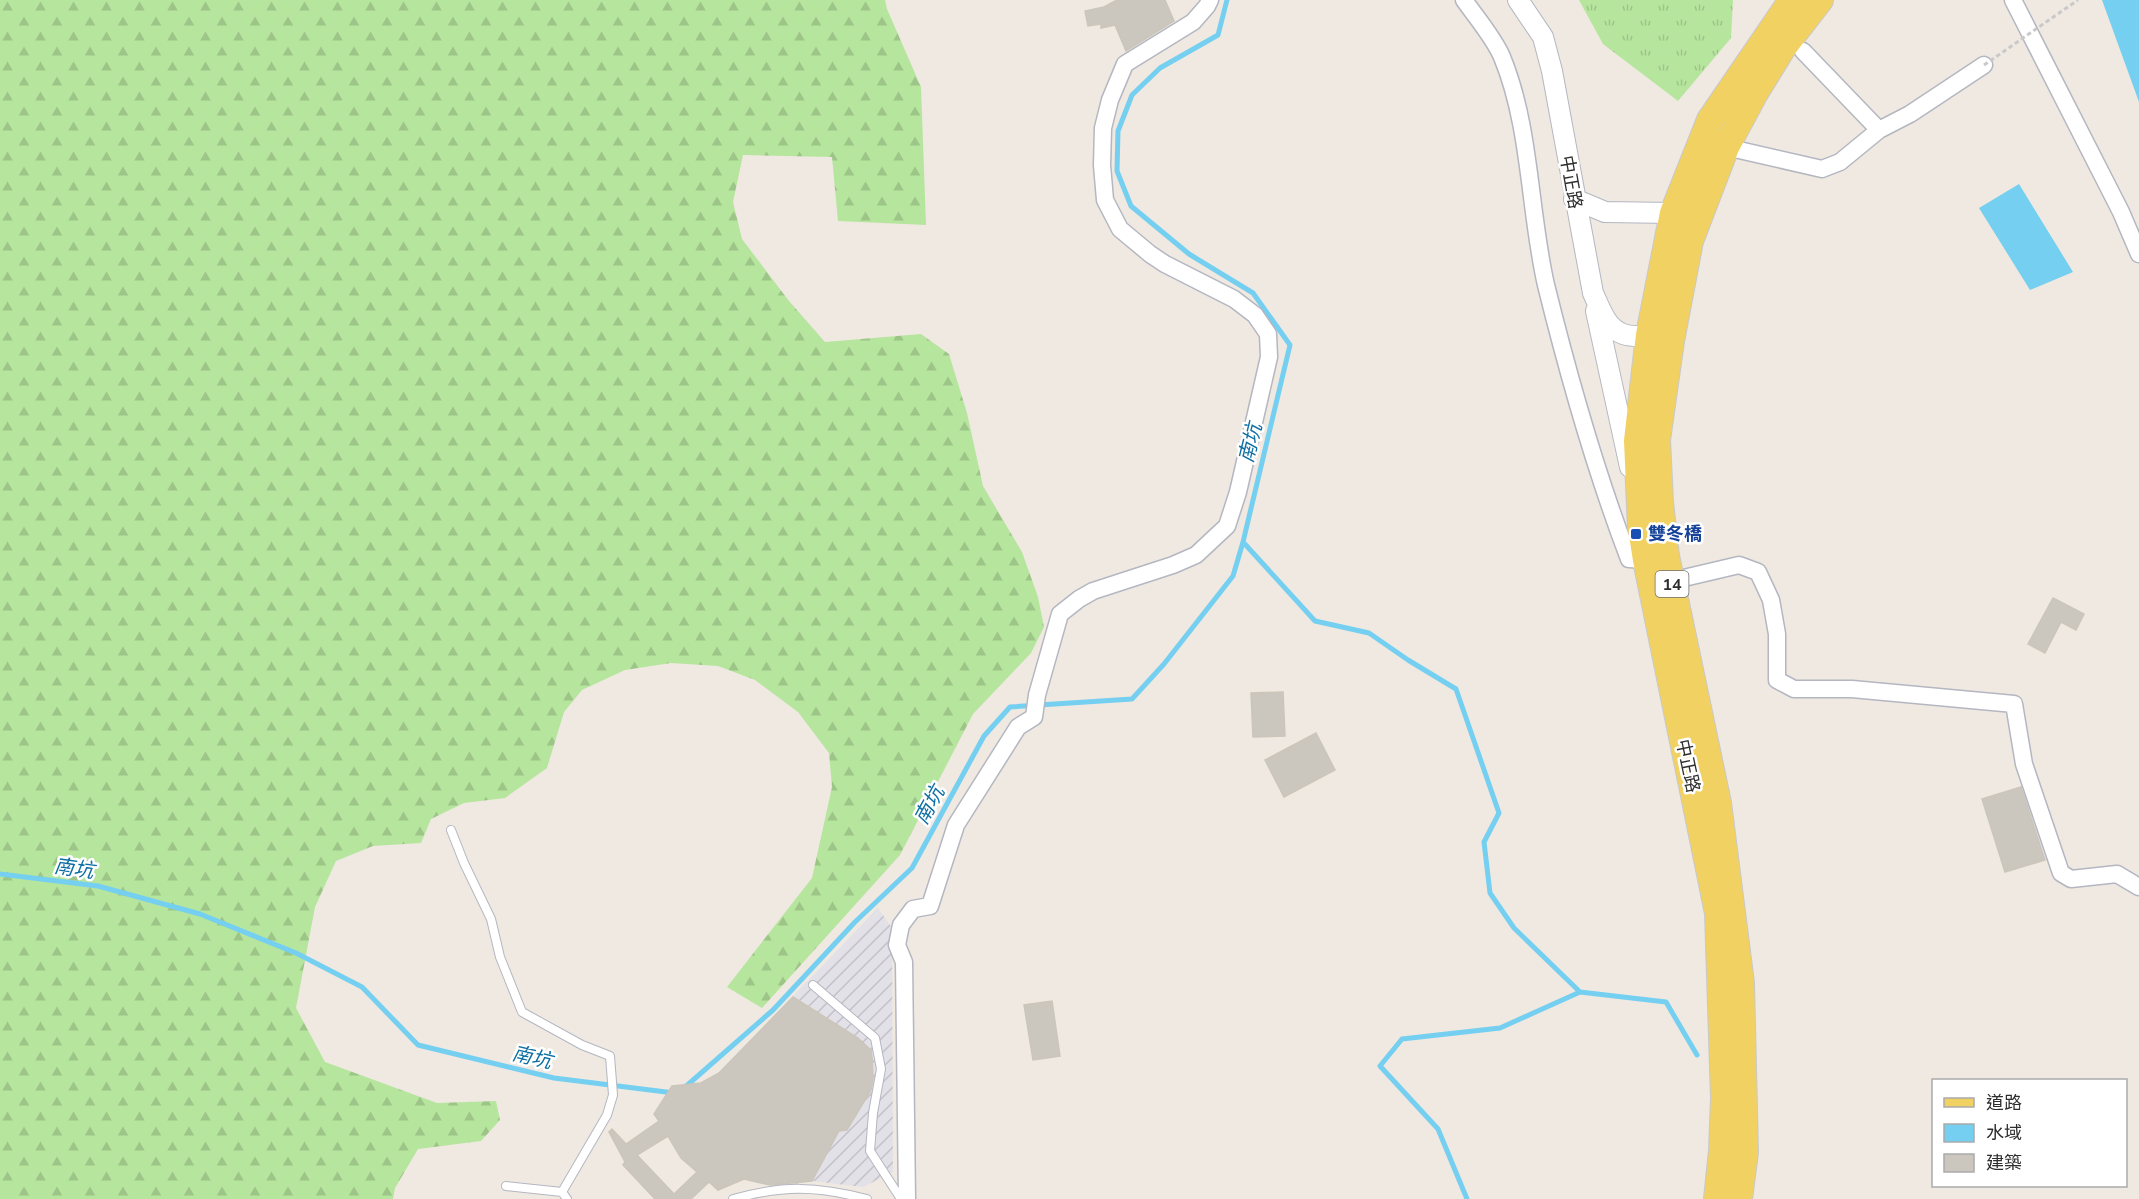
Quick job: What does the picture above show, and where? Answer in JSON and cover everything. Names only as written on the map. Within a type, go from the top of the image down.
[{"type":"main road","name":"中正路","points":[[1739,1199],[1745,1152],[1741,983],[1718,803],[1671,581],[1660,502],[1657,440],[1660,338],[1673,213],[1710,120],[1792,0]]},
{"type":"main road","name":"中正路","points":[[1717,1199],[1724,1098],[1718,912],[1646,560],[1641,519],[1637,441],[1660,338],[1690,242],[1726,147],[1782,49],[1820,0]]},
{"type":"street","points":[[907,1199],[904,962],[897,945],[901,925],[913,909],[930,906],[956,825],[1018,727],[1034,717],[1037,695],[1060,614],[1093,591],[1173,565],[1196,555],[1227,526],[1238,492],[1269,357],[1268,334],[1255,315],[1234,298],[1165,264],[1120,229],[1105,200],[1102,165],[1103,128],[1110,100],[1125,64],[1193,22],[1210,0]]},
{"type":"street","points":[[1464,0],[1502,56],[1519,114],[1546,282],[1604,492],[1629,559],[1646,560]]},
{"type":"street","name":"中正路","points":[[1518,0],[1543,37],[1552,71],[1593,293],[1609,325],[1624,334],[1660,338]]},
{"type":"street","points":[[2013,0],[2121,212],[2139,254]]},
{"type":"street","points":[[1803,51],[1879,130]]},
{"type":"street","points":[[1726,147],[1822,169],[1840,162],[1879,130],[1910,114],[1984,65]]},
{"type":"street","points":[[1574,199],[1605,212],[1673,213]]},
{"type":"street","points":[[1593,293],[1641,519]]},
{"type":"street","points":[[1671,581],[1739,565],[1758,572],[1772,600],[1777,634],[1777,680],[1794,689],[1852,689],[2014,704],[2024,764],[2061,873],[2071,879],[2117,874],[2139,887]]},
{"type":"lane","points":[[451,830],[491,919],[500,957],[522,1012],[582,1045],[610,1056],[613,1095],[607,1115],[565,1195],[506,1186]]},
{"type":"lane","points":[[813,985],[875,1038],[882,1069],[873,1113],[870,1151],[901,1199]]},
{"type":"lane","points":[[733,1199],[786,1188],[836,1191],[867,1199]]},
{"type":"path","points":[[1984,65],[2078,0]]},
{"type":"shaded area","points":[[878,908],[892,928],[893,1172],[863,1187],[812,1181],[779,1187],[744,1179],[718,1190],[681,1158],[654,1114],[672,1086],[701,1083],[719,1073]]},
{"type":"green space","points":[[0,0],[885,0],[921,87],[926,225],[838,221],[832,157],[743,155],[733,202],[742,239],[789,301],[825,342],[921,334],[949,354],[967,413],[983,486],[1022,552],[1038,597],[1044,627],[1031,653],[973,714],[900,855],[762,1008],[727,987],[812,878],[832,787],[829,753],[798,712],[755,680],[718,666],[671,663],[625,670],[582,690],[564,712],[547,768],[505,798],[464,803],[431,819],[421,843],[373,846],[336,861],[315,907],[296,1008],[325,1062],[437,1103],[496,1101],[500,1120],[481,1141],[418,1149],[395,1188],[393,1199],[0,1199]]},
{"type":"green space","points":[[1579,0],[1733,0],[1731,38],[1678,101],[1603,44]]},
{"type":"water","points":[[2102,0],[2139,0],[2139,102]]},
{"type":"water","points":[[2019,184],[2073,272],[2030,290],[1979,208]]},
{"type":"building","points":[[1117,0],[1165,0],[1174,21],[1126,51],[1115,25],[1101,28],[1101,24],[1088,26],[1085,11],[1104,7]]},
{"type":"building","points":[[2053,598],[2084,614],[2076,630],[2061,622],[2045,653],[2028,644]]},
{"type":"building","points":[[1283,692],[1285,736],[1253,737],[1251,693]]},
{"type":"building","points":[[1316,733],[1335,770],[1284,797],[1265,760]]},
{"type":"building","points":[[2021,787],[2045,860],[2005,872],[1982,799]]},
{"type":"building","points":[[793,997],[858,1038],[871,1050],[873,1079],[871,1090],[847,1130],[839,1131],[812,1181],[770,1185],[744,1179],[718,1190],[709,1182],[691,1199],[655,1199],[623,1165],[625,1162],[609,1132],[612,1129],[626,1144],[659,1121],[654,1114],[672,1086],[701,1083],[719,1073]],"holes":[[[668,1136],[681,1158],[697,1172],[674,1194],[637,1155]]]},
{"type":"building","points":[[1052,1001],[1060,1056],[1033,1060],[1024,1005]]},
{"type":"waterway","name":"南坑","points":[[684,1088],[773,1010],[855,922],[912,868],[984,736],[1010,707],[1132,699],[1164,664],[1233,576],[1290,345],[1253,293],[1189,254],[1131,206],[1117,171],[1118,131],[1132,95],[1160,68],[1218,35],[1227,0]]},
{"type":"waterway","points":[[1243,542],[1315,621],[1369,633],[1456,689],[1499,813],[1484,842],[1490,893],[1514,928],[1580,992],[1500,1028],[1402,1039],[1380,1066],[1438,1129],[1467,1199]]},
{"type":"waterway","name":"南坑","points":[[0,874],[98,886],[200,914],[296,953],[362,987],[418,1045],[554,1078],[674,1093]]},
{"type":"waterway","points":[[1580,992],[1666,1002],[1697,1055]]},
{"type":"place","name":"雙冬橋","points":[[1636,534]]}]
